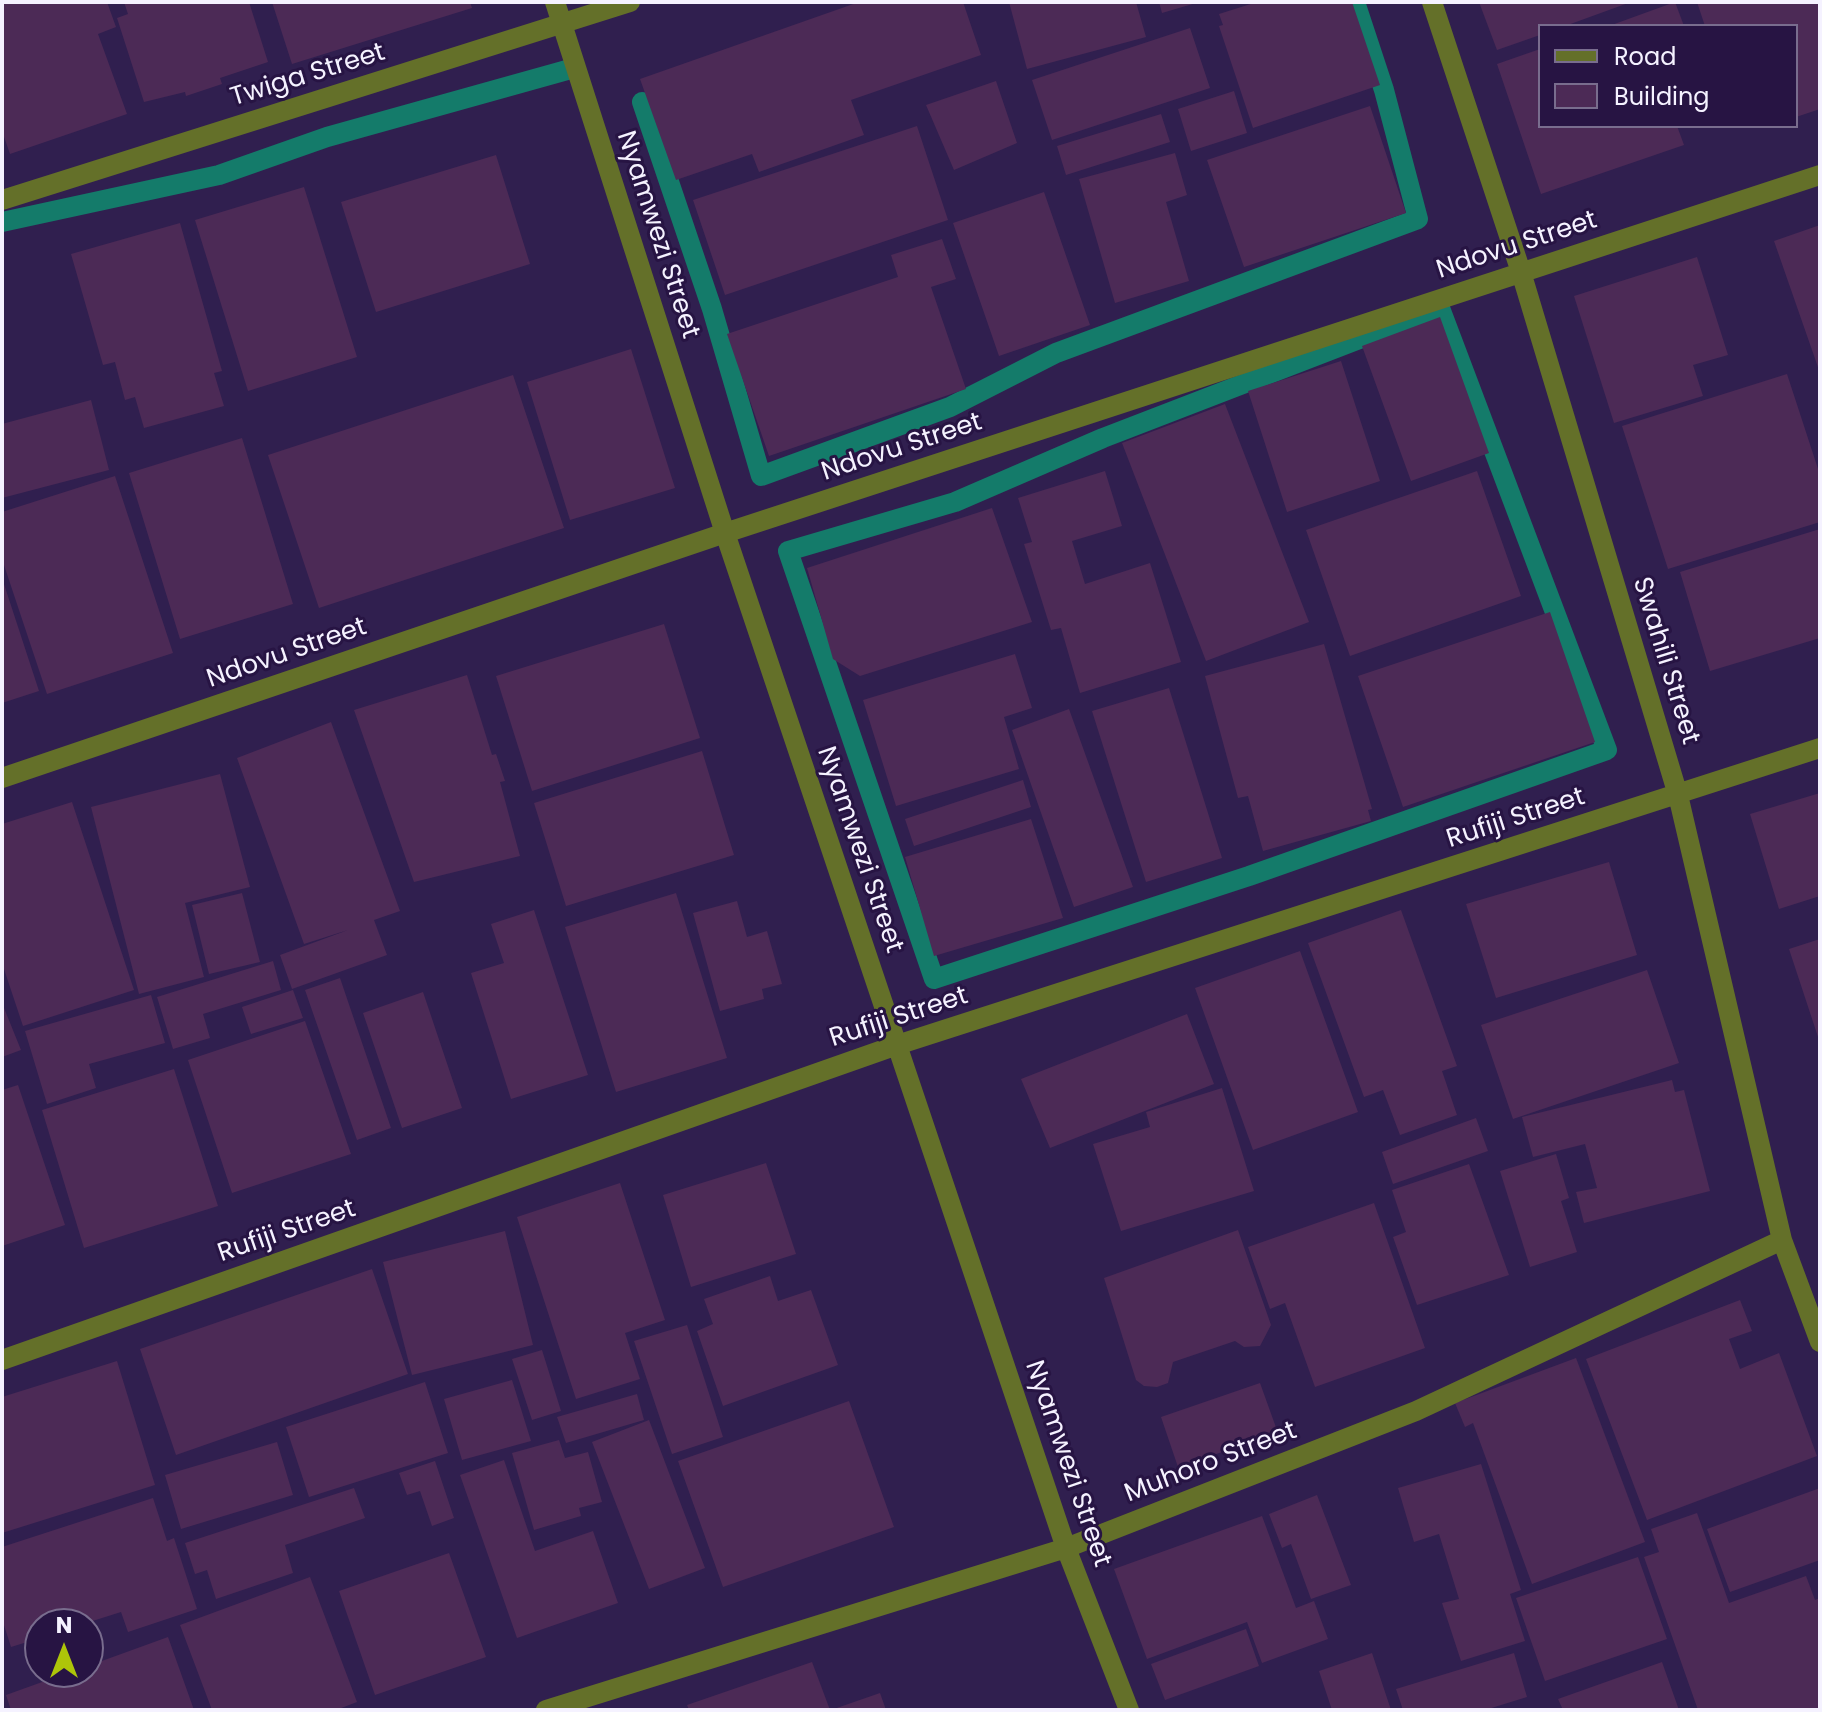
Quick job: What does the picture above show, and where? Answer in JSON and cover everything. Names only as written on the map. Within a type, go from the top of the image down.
[{"type":"street","name":"Nyamwezi Street","points":[[555,2],[725,533],[1066,1548],[1129,1710]]},
{"type":"street","name":"Twiga Street","points":[[2,200],[630,2]]},
{"type":"street","name":"Swahili Street","points":[[1432,2],[1521,272],[1678,795],[1782,1240],[1820,1342]]},
{"type":"street","name":"Ndovu Street","points":[[2,778],[725,533],[1820,175]]},
{"type":"street","name":"Rufiji Street","points":[[2,1360],[897,1045],[1820,748]]},
{"type":"street","name":"Muhoro Street","points":[[546,1710],[1066,1548],[1416,1411],[1782,1240]]},
{"type":"building","points":[[2,2],[107,2],[116,27],[98,34],[127,114],[10,154],[2,131]]},
{"type":"building","points":[[124,2],[249,2],[268,62],[220,78],[222,84],[186,96],[185,92],[144,102],[117,18],[128,14]]},
{"type":"building","points":[[272,2],[470,2],[472,8],[292,64]]},
{"type":"building","points":[[859,2],[963,2],[981,55],[851,100],[864,135],[759,172],[752,154],[676,180],[640,79]]},
{"type":"building","points":[[1009,2],[1136,2],[1146,37],[1027,69]]},
{"type":"building","points":[[1159,2],[1196,2],[1196,3],[1162,13]]},
{"type":"building","points":[[1257,2],[1352,2],[1380,85],[1253,128],[1219,26],[1223,25],[1219,14]]},
{"type":"building","points":[[1479,2],[1631,2],[1570,24],[1538,24],[1538,36],[1497,50]]},
{"type":"building","points":[[1675,2],[1683,24],[1614,24]]},
{"type":"building","points":[[1697,2],[1820,2],[1820,109],[1798,116],[1798,24],[1704,24]]},
{"type":"building","points":[[1190,28],[1210,88],[1052,140],[1032,80]]},
{"type":"building","points":[[1538,50],[1538,128],[1678,128],[1684,145],[1541,194],[1497,64]]},
{"type":"building","points":[[996,81],[1017,143],[954,170],[926,105]]},
{"type":"building","points":[[1234,91],[1247,133],[1191,151],[1178,109]]},
{"type":"building","points":[[1370,106],[1406,213],[1244,267],[1207,160]]},
{"type":"building","points":[[1161,114],[1170,142],[1066,175],[1057,146]]},
{"type":"building","points":[[917,126],[948,220],[725,295],[693,200]]},
{"type":"building","points":[[1175,153],[1187,195],[1166,202],[1189,281],[1115,303],[1079,179]]},
{"type":"building","points":[[496,155],[530,264],[376,312],[341,202]]},
{"type":"building","points":[[304,187],[357,357],[248,391],[195,220]]},
{"type":"building","points":[[1044,192],[1090,325],[999,356],[953,223]]},
{"type":"building","points":[[180,223],[222,371],[214,373],[224,406],[144,428],[135,397],[125,400],[115,362],[103,365],[71,254]]},
{"type":"building","points":[[1820,225],[1820,373],[1774,241]]},
{"type":"building","points":[[942,239],[956,279],[931,287],[966,389],[769,456],[727,334],[898,277],[891,255]]},
{"type":"building","points":[[1697,257],[1728,355],[1693,365],[1703,396],[1614,423],[1574,296]]},
{"type":"building","points":[[1440,317],[1489,453],[1411,481],[1362,346]]},
{"type":"building","points":[[631,349],[675,488],[570,520],[527,382]]},
{"type":"building","points":[[1341,361],[1380,481],[1287,512],[1248,391]]},
{"type":"building","points":[[1787,374],[1820,475],[1820,522],[1668,569],[1622,426]]},
{"type":"building","points":[[513,375],[564,528],[319,608],[268,455]]},
{"type":"building","points":[[91,400],[109,470],[2,498],[2,424]]},
{"type":"building","points":[[1225,404],[1309,622],[1206,661],[1122,443]]},
{"type":"building","points":[[242,438],[293,604],[180,639],[129,473]]},
{"type":"building","points":[[1105,471],[1122,526],[1072,541],[1085,584],[1150,563],[1181,662],[1080,693],[1061,628],[1051,630],[1024,544],[1032,542],[1018,498]]},
{"type":"building","points":[[1477,471],[1521,596],[1350,656],[1306,530]]},
{"type":"building","points":[[115,476],[173,653],[47,694],[2,559],[2,512]]},
{"type":"building","points":[[992,508],[1032,622],[860,676],[833,659],[807,568]]},
{"type":"building","points":[[1820,529],[1820,638],[1710,671],[1680,572]]},
{"type":"building","points":[[2,578],[39,691],[2,703]]},
{"type":"building","points":[[1550,612],[1595,742],[1403,807],[1358,676]]},
{"type":"building","points":[[664,624],[700,738],[532,791],[496,676]]},
{"type":"building","points":[[1324,644],[1372,809],[1368,810],[1371,821],[1263,851],[1248,796],[1238,798],[1205,676]]},
{"type":"building","points":[[1015,654],[1032,708],[1004,717],[1019,769],[896,806],[863,700]]},
{"type":"building","points":[[467,675],[492,755],[496,754],[505,781],[500,782],[520,856],[414,882],[354,710]]},
{"type":"building","points":[[1169,688],[1222,858],[1146,882],[1092,711]]},
{"type":"building","points":[[1069,709],[1133,887],[1074,907],[1012,730]]},
{"type":"building","points":[[331,722],[400,911],[374,920],[387,955],[292,989],[280,955],[348,930],[304,944],[237,758]]},
{"type":"building","points":[[702,751],[734,855],[566,906],[534,803]]},
{"type":"building","points":[[220,774],[250,887],[185,903],[204,977],[139,994],[91,807]]},
{"type":"building","points":[[1023,780],[1031,807],[914,846],[905,819]]},
{"type":"building","points":[[1820,793],[1820,896],[1779,909],[1750,814]]},
{"type":"building","points":[[72,802],[134,990],[23,1026],[2,963],[2,824]]},
{"type":"building","points":[[1031,819],[1063,918],[934,956],[905,857]]},
{"type":"building","points":[[1609,862],[1637,955],[1496,998],[1466,904]]},
{"type":"building","points":[[242,893],[260,962],[209,974],[192,905]]},
{"type":"building","points":[[676,893],[727,1058],[616,1092],[565,927]]},
{"type":"building","points":[[737,901],[747,937],[767,931],[782,984],[762,989],[764,999],[720,1011],[693,913]]},
{"type":"building","points":[[534,910],[588,1075],[511,1099],[471,973],[504,963],[491,924]]},
{"type":"building","points":[[1401,910],[1457,1066],[1442,1071],[1457,1115],[1400,1135],[1383,1090],[1364,1097],[1308,943]]},
{"type":"building","points":[[1820,939],[1820,1040],[1819,1040],[1789,949]]},
{"type":"building","points":[[1300,951],[1358,1112],[1253,1150],[1195,988]]},
{"type":"building","points":[[273,961],[281,990],[203,1014],[210,1038],[173,1049],[157,997]]},
{"type":"building","points":[[1647,970],[1679,1063],[1513,1119],[1481,1025]]},
{"type":"building","points":[[340,978],[391,1128],[357,1140],[305,990]]},
{"type":"building","points":[[293,990],[303,1018],[251,1034],[242,1007]]},
{"type":"building","points":[[423,992],[462,1108],[402,1128],[363,1013]]},
{"type":"building","points":[[151,995],[165,1043],[89,1064],[96,1088],[47,1104],[25,1031]]},
{"type":"building","points":[[2,1003],[21,1050],[2,1057]]},
{"type":"building","points":[[1187,1014],[1214,1084],[1050,1148],[1021,1079]]},
{"type":"building","points":[[305,1021],[351,1154],[232,1193],[188,1060]]},
{"type":"building","points":[[174,1069],[218,1206],[84,1248],[42,1110]]},
{"type":"building","points":[[1672,1080],[1675,1092],[1684,1090],[1710,1191],[1584,1223],[1576,1192],[1597,1188],[1585,1144],[1533,1157],[1522,1117]]},
{"type":"building","points":[[18,1085],[65,1225],[2,1246],[2,1090]]},
{"type":"building","points":[[1222,1088],[1254,1191],[1121,1231],[1093,1144],[1150,1127],[1146,1112]]},
{"type":"building","points":[[1476,1118],[1488,1151],[1393,1184],[1382,1152]]},
{"type":"building","points":[[1556,1154],[1569,1198],[1561,1201],[1577,1252],[1530,1267],[1500,1171]]},
{"type":"building","points":[[766,1163],[796,1254],[691,1287],[663,1195]]},
{"type":"building","points":[[1469,1164],[1509,1275],[1417,1305],[1393,1237],[1406,1232],[1392,1190]]},
{"type":"building","points":[[620,1183],[665,1320],[625,1333],[640,1379],[576,1399],[517,1217]]},
{"type":"building","points":[[1374,1203],[1425,1348],[1315,1387],[1285,1303],[1270,1309],[1248,1247]]},
{"type":"building","points":[[1238,1230],[1271,1325],[1260,1346],[1244,1347],[1235,1341],[1173,1362],[1168,1383],[1157,1387],[1144,1386],[1136,1380],[1104,1278]]},
{"type":"building","points":[[505,1231],[533,1345],[412,1375],[383,1262]]},
{"type":"building","points":[[372,1269],[408,1374],[176,1455],[140,1349]]},
{"type":"building","points":[[770,1276],[778,1301],[811,1290],[838,1365],[723,1406],[697,1331],[713,1324],[704,1299]]},
{"type":"building","points":[[1740,1300],[1752,1331],[1729,1339],[1740,1369],[1779,1353],[1817,1456],[1647,1520],[1586,1359]]},
{"type":"building","points":[[687,1325],[723,1437],[672,1454],[634,1341]]},
{"type":"building","points":[[542,1350],[561,1411],[532,1420],[512,1359]]},
{"type":"building","points":[[1576,1358],[1645,1542],[1532,1584],[1473,1423],[1465,1427],[1455,1403]]},
{"type":"building","points":[[117,1361],[155,1485],[2,1533],[2,1397]]},
{"type":"building","points":[[512,1380],[531,1441],[462,1460],[444,1399]]},
{"type":"building","points":[[425,1382],[448,1453],[309,1497],[286,1427]]},
{"type":"building","points":[[1260,1383],[1278,1433],[1178,1467],[1161,1417]]},
{"type":"building","points":[[637,1394],[644,1420],[566,1443],[557,1417]]},
{"type":"building","points":[[849,1401],[894,1527],[723,1587],[678,1461]]},
{"type":"building","points":[[649,1420],[705,1568],[649,1589],[592,1442]]},
{"type":"building","points":[[559,1440],[565,1458],[588,1452],[602,1502],[579,1508],[581,1516],[534,1530],[512,1453]]},
{"type":"building","points":[[277,1442],[293,1495],[181,1529],[165,1475]]},
{"type":"building","points":[[504,1460],[535,1551],[593,1531],[618,1603],[517,1638],[460,1475]]},
{"type":"building","points":[[435,1461],[454,1518],[432,1526],[420,1491],[407,1495],[399,1473]]},
{"type":"building","points":[[1481,1464],[1521,1590],[1510,1594],[1525,1641],[1461,1661],[1442,1603],[1459,1599],[1439,1534],[1414,1542],[1398,1488]]},
{"type":"building","points":[[354,1488],[365,1518],[285,1545],[293,1573],[216,1599],[207,1570],[195,1574],[185,1543]]},
{"type":"building","points":[[1820,1488],[1820,1560],[1730,1592],[1707,1529]]},
{"type":"building","points":[[1317,1495],[1351,1585],[1311,1599],[1291,1544],[1282,1548],[1269,1514]]},
{"type":"building","points":[[153,1498],[167,1541],[174,1538],[197,1609],[128,1632],[121,1612],[104,1617],[104,1608],[24,1608],[24,1643],[11,1647],[2,1619],[2,1547]]},
{"type":"building","points":[[1697,1513],[1729,1603],[1806,1576],[1815,1600],[1820,1598],[1820,1710],[1698,1710],[1644,1557],[1659,1552],[1651,1529]]},
{"type":"building","points":[[1262,1516],[1296,1608],[1314,1601],[1328,1639],[1262,1663],[1247,1622],[1147,1659],[1114,1569]]},
{"type":"building","points":[[449,1553],[486,1657],[375,1695],[339,1591]]},
{"type":"building","points":[[1638,1557],[1667,1639],[1545,1681],[1516,1598]]},
{"type":"building","points":[[310,1577],[357,1702],[336,1710],[212,1710],[180,1625]]},
{"type":"building","points":[[1246,1629],[1259,1666],[1165,1700],[1151,1664]]},
{"type":"building","points":[[168,1637],[194,1710],[11,1710],[6,1695],[25,1688],[104,1688],[104,1660]]},
{"type":"building","points":[[1372,1653],[1391,1710],[1332,1710],[1319,1671]]},
{"type":"building","points":[[1514,1653],[1527,1697],[1485,1710],[1403,1710],[1396,1689]]},
{"type":"building","points":[[812,1662],[830,1710],[689,1710],[687,1705]]},
{"type":"building","points":[[1662,1662],[1679,1710],[1563,1710],[1558,1699]]},
{"type":"building","points":[[880,1693],[886,1710],[831,1710]]},
{"type":"waterway","points":[[642,102],[712,309],[761,476],[950,407],[1056,353],[1418,219],[1384,90],[1355,2]]},
{"type":"waterway","points":[[2,222],[219,175],[327,137],[567,70]]},
{"type":"waterway","points":[[1440,308],[1607,750],[1249,876],[934,979],[788,551],[955,502],[1103,438],[1440,308]]}]
